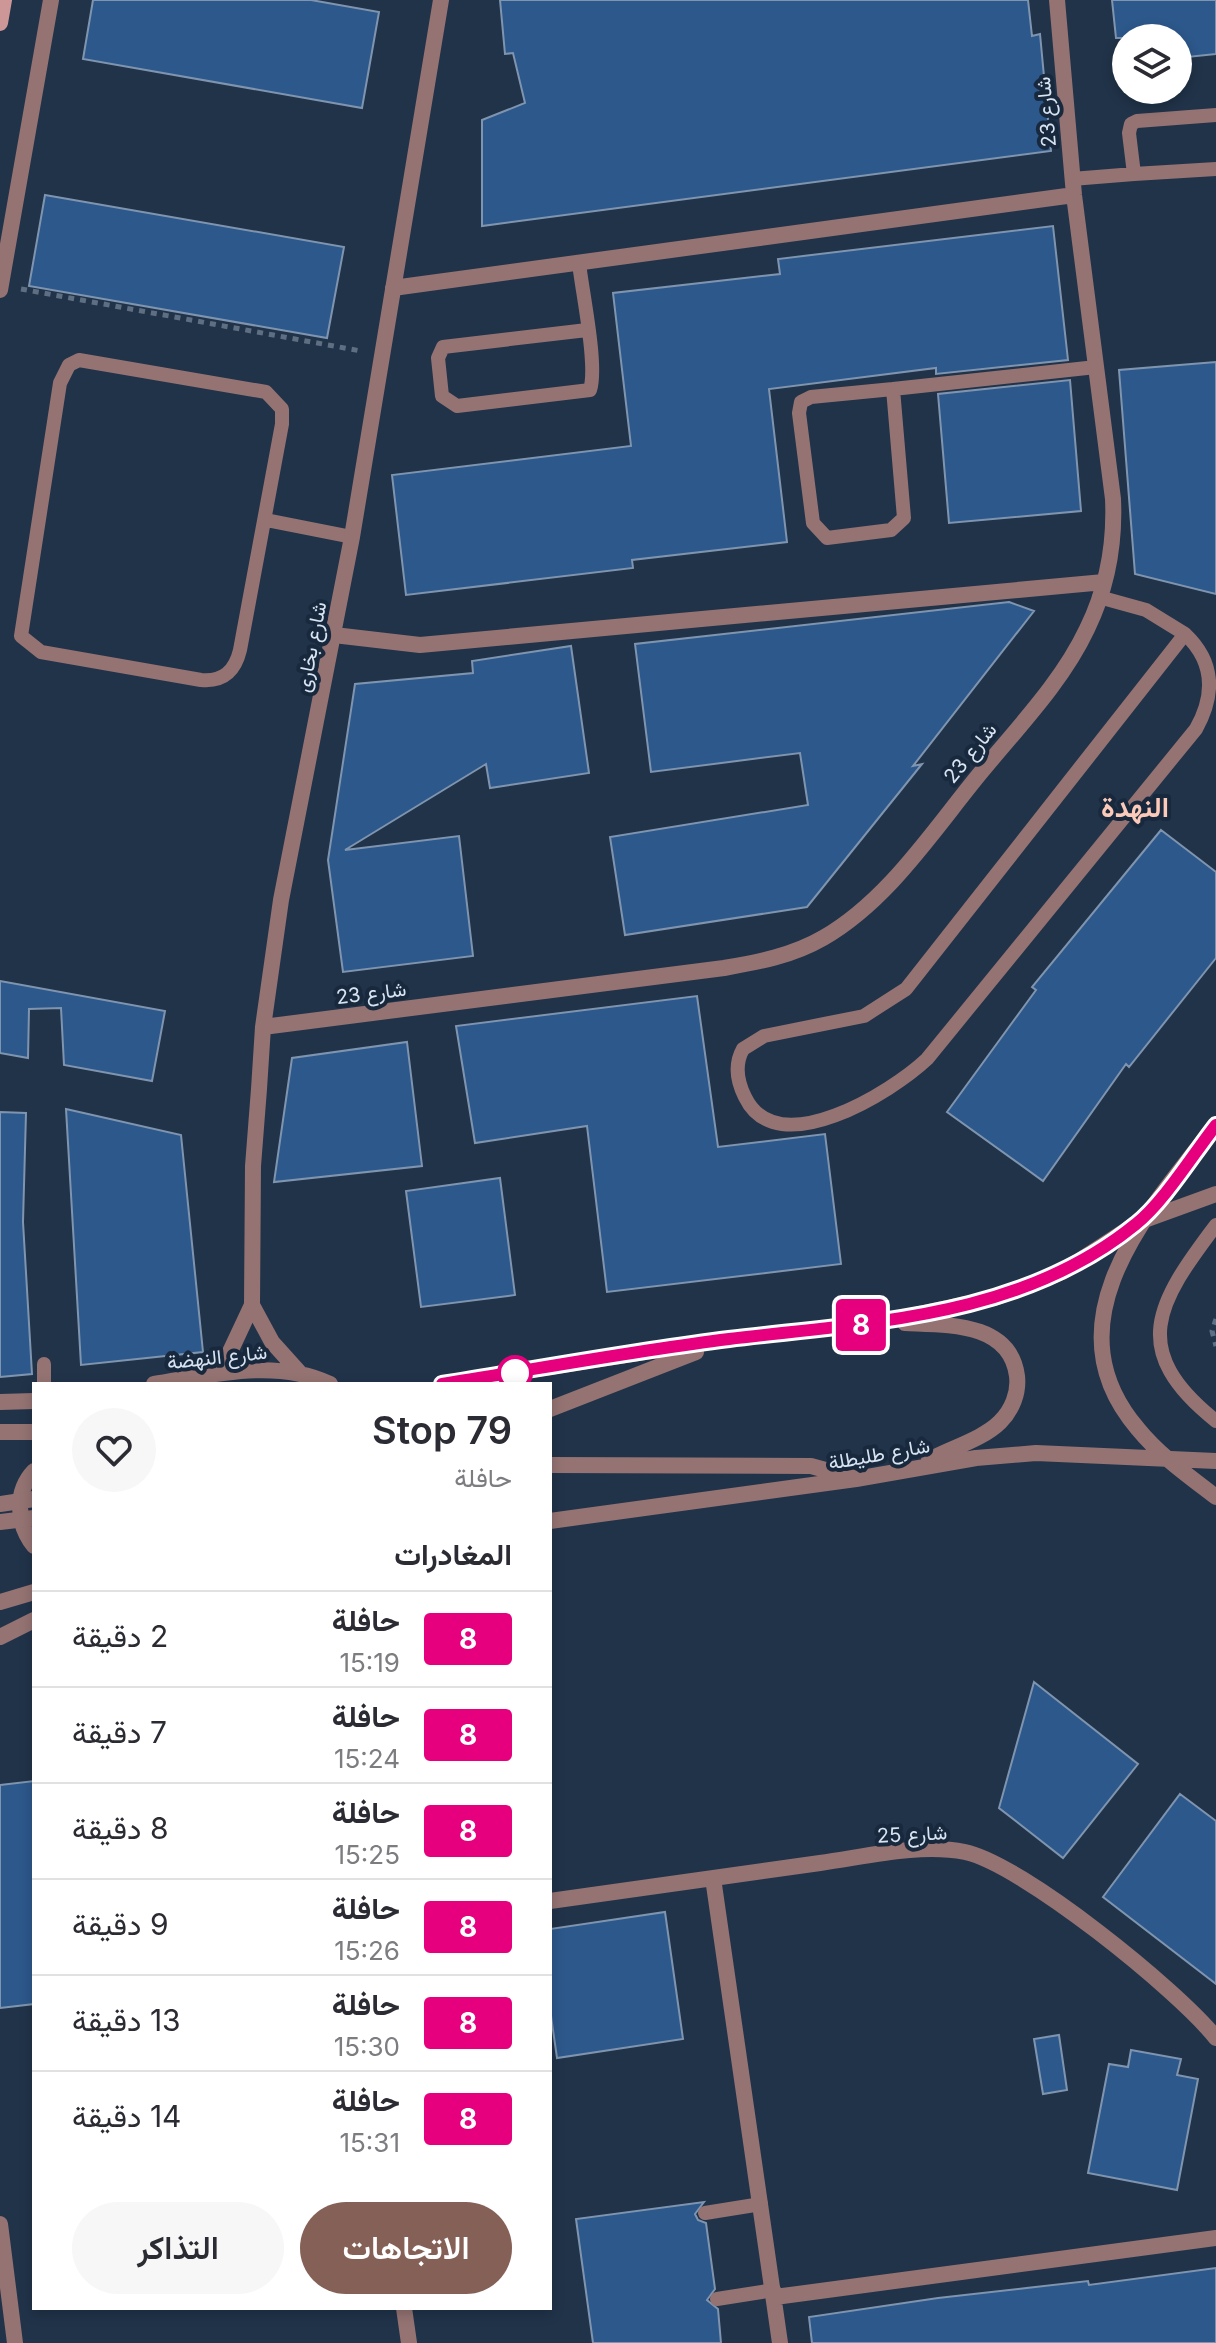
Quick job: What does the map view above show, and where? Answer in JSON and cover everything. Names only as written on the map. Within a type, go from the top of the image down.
[{"type":"main road","points":[[0,23],[4,0]]},
{"type":"street","points":[[0,287],[51,0]]},
{"type":"street","name":"شارع بخارى","points":[[202,1377],[229,1354],[252,1305],[253,1166],[263,1027],[281,900],[352,537],[441,0]]},
{"type":"street","name":"شارع 23","points":[[263,1027],[724,968],[774,959],[822,939],[864,910],[899,872],[1063,671],[1087,628],[1102,589],[1114,534],[1073,187],[1057,0]]},
{"type":"street","points":[[393,288],[579,263],[1073,187]]},
{"type":"street","points":[[334,635],[420,645],[1102,589]]},
{"type":"street","points":[[1216,1125],[1139,1222],[1104,1305],[1102,1349],[1113,1391],[1137,1428],[1168,1460],[1216,1497]]},
{"type":"street","points":[[455,1382],[727,1339],[882,1322],[994,1298],[1027,1287],[1099,1251],[1139,1222],[1216,1194]]},
{"type":"street","name":"شارع بخارى","points":[[252,1305],[272,1342],[300,1373]]},
{"type":"street","points":[[882,1322],[984,1332],[1008,1352],[1015,1366],[1016,1398],[998,1424],[917,1467]]},
{"type":"street","points":[[552,1408],[727,1339]]},
{"type":"street","name":"شارع النهضة","points":[[168,1382],[270,1369],[300,1373],[325,1382]]},
{"type":"street","points":[[0,1402],[32,1401]]},
{"type":"street","points":[[0,1432],[32,1432]]},
{"type":"street","name":"شارع طليطلة","points":[[552,1521],[856,1479],[917,1467],[1036,1453],[1216,1461]]},
{"type":"street","points":[[552,1465],[811,1466],[856,1479]]},
{"type":"street","points":[[32,1474],[22,1492],[19,1510],[22,1528],[32,1543]]},
{"type":"street","points":[[0,1504],[32,1499]]},
{"type":"street","points":[[0,1522],[32,1518]]},
{"type":"street","points":[[0,1602],[32,1593]]},
{"type":"street","points":[[0,1637],[32,1621]]},
{"type":"street","name":"شارع 25","points":[[552,1901],[924,1851],[962,1852],[986,1858],[1060,1905],[1175,1996],[1216,2038]]},
{"type":"street","points":[[713,1878],[780,2343]]},
{"type":"street","points":[[0,2224],[15,2343]]},
{"type":"street","points":[[774,2293],[1216,2238]]},
{"type":"street","points":[[404,2310],[409,2343]]},
{"type":"lane","points":[[1134,174],[1129,133],[1134,122],[1216,115]]},
{"type":"lane","points":[[1073,187],[1134,174],[1216,169]]},
{"type":"lane","points":[[579,263],[593,379],[586,393],[457,406],[448,404],[442,396],[438,354],[443,347],[587,330]]},
{"type":"lane","points":[[79,360],[175,374],[273,396],[283,417],[266,520],[238,659],[234,668],[219,679],[201,680],[41,652],[21,636],[60,383],[69,365],[79,360]]},
{"type":"lane","points":[[893,389],[904,518],[891,530],[827,538],[813,523],[799,413],[801,402],[811,397],[1096,367]]},
{"type":"lane","points":[[266,520],[352,537]]},
{"type":"lane","points":[[1102,589],[1146,610],[1185,634],[1205,657],[1210,692],[1206,712],[1196,729],[927,1059],[879,1097],[831,1116],[782,1124],[752,1109],[738,1075],[743,1049],[764,1036],[864,1016],[906,989],[1185,634]]},
{"type":"lane","points":[[1216,1225],[1177,1276],[1165,1299],[1160,1325],[1162,1351],[1171,1375],[1186,1397],[1216,1421]]},
{"type":"lane","points":[[44,1364],[44,1382]]},
{"type":"lane","points":[[705,2213],[761,2204]]},
{"type":"lane","points":[[717,2299],[774,2293]]},
{"type":"path","points":[[0,287],[382,354]]},
{"type":"path","points":[[1216,1319],[1212,1331],[1216,1346]]},
{"type":"building","points":[[93,0],[311,0],[379,12],[362,108],[83,59]]},
{"type":"building","points":[[500,0],[1028,0],[1032,36],[1040,34],[1051,151],[482,226],[482,120],[525,103],[513,53],[505,54]]},
{"type":"building","points":[[1112,0],[1216,0],[1216,54],[1192,57],[1192,24],[1115,24]]},
{"type":"building","points":[[45,195],[344,247],[327,338],[29,286]]},
{"type":"building","points":[[1053,226],[1068,360],[936,374],[936,368],[769,389],[787,542],[632,560],[633,568],[406,595],[392,475],[631,446],[613,293],[780,274],[778,259]]},
{"type":"building","points":[[1216,362],[1216,594],[1135,574],[1119,370]]},
{"type":"building","points":[[1070,380],[1081,511],[949,523],[938,394]]},
{"type":"building","points":[[1009,602],[1034,611],[913,766],[922,764],[807,907],[625,935],[610,837],[808,805],[800,753],[651,772],[635,644]]},
{"type":"building","points":[[571,646],[589,773],[490,788],[486,764],[345,850],[459,836],[473,956],[343,972],[328,860],[355,684],[473,673],[472,661]]},
{"type":"building","points":[[1161,830],[1216,872],[1216,958],[1129,1067],[1126,1064],[1043,1181],[947,1112],[1036,990],[1032,987]]},
{"type":"building","points":[[0,981],[165,1011],[152,1081],[64,1065],[61,1008],[29,1009],[28,1058],[0,1053]]},
{"type":"building","points":[[697,996],[718,1147],[825,1134],[841,1264],[607,1292],[587,1126],[475,1143],[456,1026]]},
{"type":"building","points":[[407,1042],[422,1166],[274,1182],[292,1058]]},
{"type":"building","points":[[66,1109],[181,1135],[203,1352],[81,1365]]},
{"type":"building","points":[[0,1112],[26,1113],[23,1222],[32,1374],[0,1377]]},
{"type":"building","points":[[500,1178],[515,1295],[421,1307],[406,1191]]},
{"type":"building","points":[[1034,1682],[1138,1764],[1063,1858],[999,1808]]},
{"type":"building","points":[[32,1781],[32,2004],[0,2008],[0,1785]]},
{"type":"building","points":[[1180,1794],[1216,1821],[1216,1984],[1103,1897]]},
{"type":"building","points":[[665,1912],[683,2039],[557,2058],[552,2023],[552,1929]]},
{"type":"building","points":[[1059,2035],[1067,2090],[1043,2094],[1034,2039]]},
{"type":"building","points":[[1131,2050],[1181,2059],[1177,2075],[1198,2079],[1177,2190],[1088,2173],[1109,2064],[1128,2067]]},
{"type":"building","points":[[704,2202],[695,2214],[698,2220],[706,2223],[715,2289],[707,2300],[718,2309],[721,2343],[593,2343],[576,2219]]},
{"type":"building","points":[[1216,2268],[1216,2343],[812,2343],[809,2317],[938,2298],[1088,2281],[1089,2285]]},
{"type":"bus line","name":"8","points":[[455,1382],[727,1339],[882,1322],[994,1298],[1027,1287],[1099,1251],[1139,1222],[1216,1125]]},
{"type":"district","name":"النهدة","points":[[1135,807]]}]
